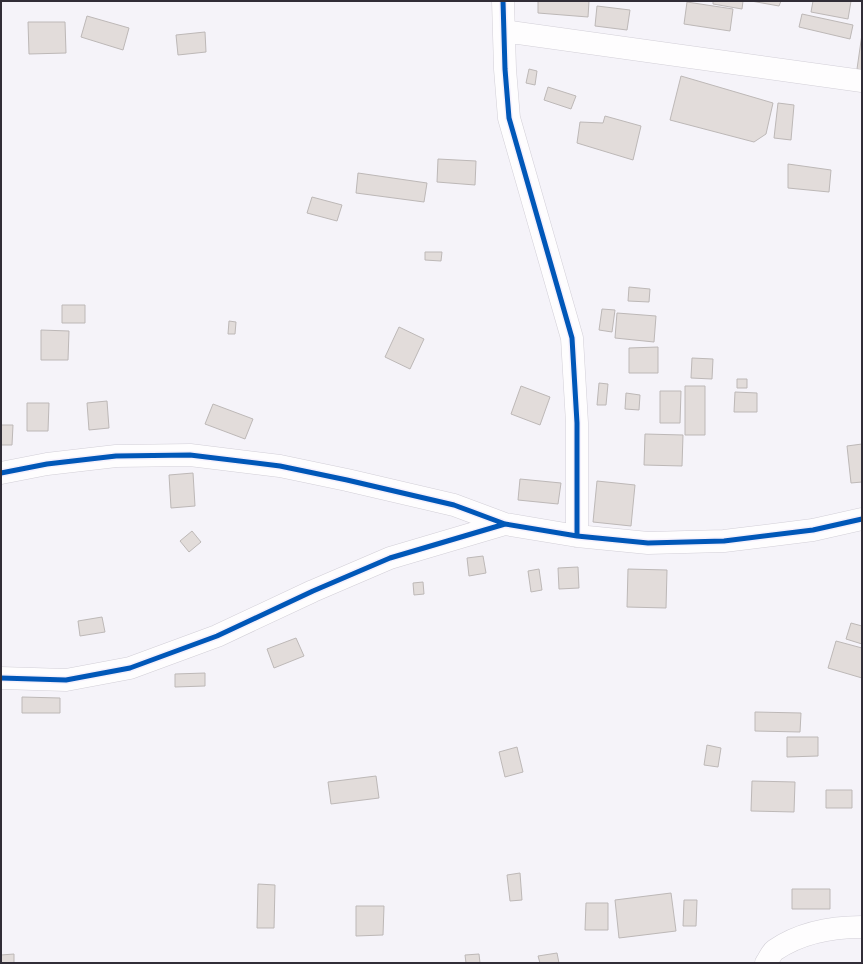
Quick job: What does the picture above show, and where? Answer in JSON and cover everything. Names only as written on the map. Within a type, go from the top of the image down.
[{"type":"street","points":[[503,1],[509,118],[572,338],[577,423],[577,536]]},
{"type":"street","points":[[504,31],[862,81]]},
{"type":"street","points":[[1,473],[47,464],[116,456],[190,455],[280,466],[347,480],[454,505],[505,524],[577,536],[648,542],[724,541],[813,530],[862,519]]},
{"type":"street","points":[[1,678],[66,680],[130,668],[217,636],[313,591],[390,558],[505,524]]},
{"type":"street","points":[[766,963],[774,951],[802,937],[838,927],[862,927]]},
{"type":"building","points":[[538,1],[589,1],[588,17],[538,13]]},
{"type":"building","points":[[713,1],[743,1],[742,9],[713,4]]},
{"type":"building","points":[[751,1],[781,1],[779,6]]},
{"type":"building","points":[[813,1],[851,1],[848,19],[811,12]]},
{"type":"building","points":[[687,2],[733,9],[730,31],[684,24]]},
{"type":"building","points":[[597,6],[630,10],[627,30],[595,26]]},
{"type":"building","points":[[802,14],[853,25],[850,39],[799,27]]},
{"type":"building","points":[[87,16],[129,28],[123,50],[81,37]]},
{"type":"building","points":[[28,22],[65,22],[66,53],[29,54]]},
{"type":"building","points":[[205,32],[206,52],[178,55],[176,35]]},
{"type":"building","points":[[862,34],[862,70],[857,69]]},
{"type":"building","points":[[529,69],[537,71],[535,85],[526,83]]},
{"type":"building","points":[[681,76],[773,103],[766,134],[754,142],[670,120]]},
{"type":"building","points":[[548,87],[576,96],[571,109],[544,100]]},
{"type":"building","points":[[778,103],[794,105],[791,140],[774,138]]},
{"type":"building","points":[[605,116],[641,126],[633,160],[577,143],[580,122],[603,123]]},
{"type":"building","points":[[438,159],[476,161],[475,185],[437,182]]},
{"type":"building","points":[[788,164],[831,170],[829,192],[788,188]]},
{"type":"building","points":[[358,173],[427,183],[424,202],[356,193]]},
{"type":"building","points":[[312,197],[342,205],[337,221],[307,213]]},
{"type":"building","points":[[425,252],[442,252],[441,261],[425,260]]},
{"type":"building","points":[[629,287],[650,289],[649,302],[628,301]]},
{"type":"building","points":[[62,305],[85,305],[85,323],[62,323]]},
{"type":"building","points":[[602,309],[615,310],[612,332],[599,330]]},
{"type":"building","points":[[617,313],[656,316],[654,342],[615,338]]},
{"type":"building","points":[[229,321],[236,322],[235,334],[228,334]]},
{"type":"building","points":[[399,327],[424,339],[410,369],[385,357]]},
{"type":"building","points":[[41,330],[69,331],[68,360],[41,360]]},
{"type":"building","points":[[658,347],[658,373],[629,373],[629,348]]},
{"type":"building","points":[[692,358],[713,359],[712,379],[691,378]]},
{"type":"building","points":[[737,379],[747,379],[747,388],[737,388]]},
{"type":"building","points":[[599,383],[608,384],[606,405],[597,405]]},
{"type":"building","points":[[521,386],[550,397],[540,425],[511,414]]},
{"type":"building","points":[[685,386],[705,386],[705,435],[685,435]]},
{"type":"building","points":[[660,391],[681,391],[680,423],[660,423]]},
{"type":"building","points":[[735,392],[757,393],[757,412],[734,412]]},
{"type":"building","points":[[626,393],[640,395],[639,410],[625,409]]},
{"type":"building","points":[[107,401],[109,428],[89,430],[87,403]]},
{"type":"building","points":[[27,403],[49,403],[48,431],[27,431]]},
{"type":"building","points":[[213,404],[253,419],[245,439],[205,424]]},
{"type":"building","points":[[1,425],[13,425],[12,445],[1,445]]},
{"type":"building","points":[[645,434],[683,435],[682,466],[644,465]]},
{"type":"building","points":[[862,444],[862,482],[851,483],[847,446]]},
{"type":"building","points":[[193,473],[195,506],[171,508],[169,475]]},
{"type":"building","points":[[520,479],[561,483],[558,504],[518,500]]},
{"type":"building","points":[[597,481],[635,485],[631,526],[593,522]]},
{"type":"building","points":[[192,531],[201,542],[189,552],[180,541]]},
{"type":"building","points":[[483,556],[486,573],[469,576],[467,558]]},
{"type":"building","points":[[578,567],[579,588],[559,589],[558,568]]},
{"type":"building","points":[[539,569],[542,590],[531,592],[528,571]]},
{"type":"building","points":[[628,569],[667,570],[666,608],[627,607]]},
{"type":"building","points":[[423,582],[424,594],[414,595],[413,583]]},
{"type":"building","points":[[102,617],[105,632],[80,636],[78,621]]},
{"type":"building","points":[[851,623],[862,626],[862,644],[846,639]]},
{"type":"building","points":[[296,638],[304,656],[274,668],[267,649]]},
{"type":"building","points":[[836,641],[862,648],[862,678],[828,668]]},
{"type":"building","points":[[205,673],[205,686],[175,687],[175,674]]},
{"type":"building","points":[[22,697],[60,698],[60,713],[22,713]]},
{"type":"building","points":[[755,712],[801,713],[800,732],[755,731]]},
{"type":"building","points":[[787,737],[818,737],[818,756],[787,757]]},
{"type":"building","points":[[707,745],[721,748],[718,767],[704,765]]},
{"type":"building","points":[[517,747],[523,772],[505,777],[499,752]]},
{"type":"building","points":[[376,776],[379,798],[331,804],[328,782]]},
{"type":"building","points":[[752,781],[795,782],[794,812],[751,811]]},
{"type":"building","points":[[826,790],[852,790],[852,808],[826,808]]},
{"type":"building","points":[[520,873],[522,900],[510,901],[507,875]]},
{"type":"building","points":[[258,884],[275,885],[274,928],[257,928]]},
{"type":"building","points":[[792,889],[830,889],[830,909],[792,909]]},
{"type":"building","points":[[671,893],[676,931],[619,938],[615,900]]},
{"type":"building","points":[[684,900],[697,900],[696,926],[683,926]]},
{"type":"building","points":[[586,903],[608,903],[608,930],[585,930]]},
{"type":"building","points":[[356,906],[384,906],[383,935],[356,936]]},
{"type":"building","points":[[557,953],[559,963],[540,963],[538,956]]},
{"type":"building","points":[[14,954],[14,963],[1,963],[1,955]]},
{"type":"building","points":[[479,954],[480,963],[466,963],[465,955]]},
{"type":"cycle path","points":[[503,1],[505,69],[509,118],[572,338],[577,423],[577,536]]},
{"type":"cycle path","points":[[1,473],[47,464],[116,456],[190,455],[280,466],[347,480],[454,505],[505,524],[577,536],[648,543],[724,541],[813,530],[862,519]]},
{"type":"cycle path","points":[[1,678],[66,680],[130,668],[217,636],[313,591],[390,558],[505,524]]}]
